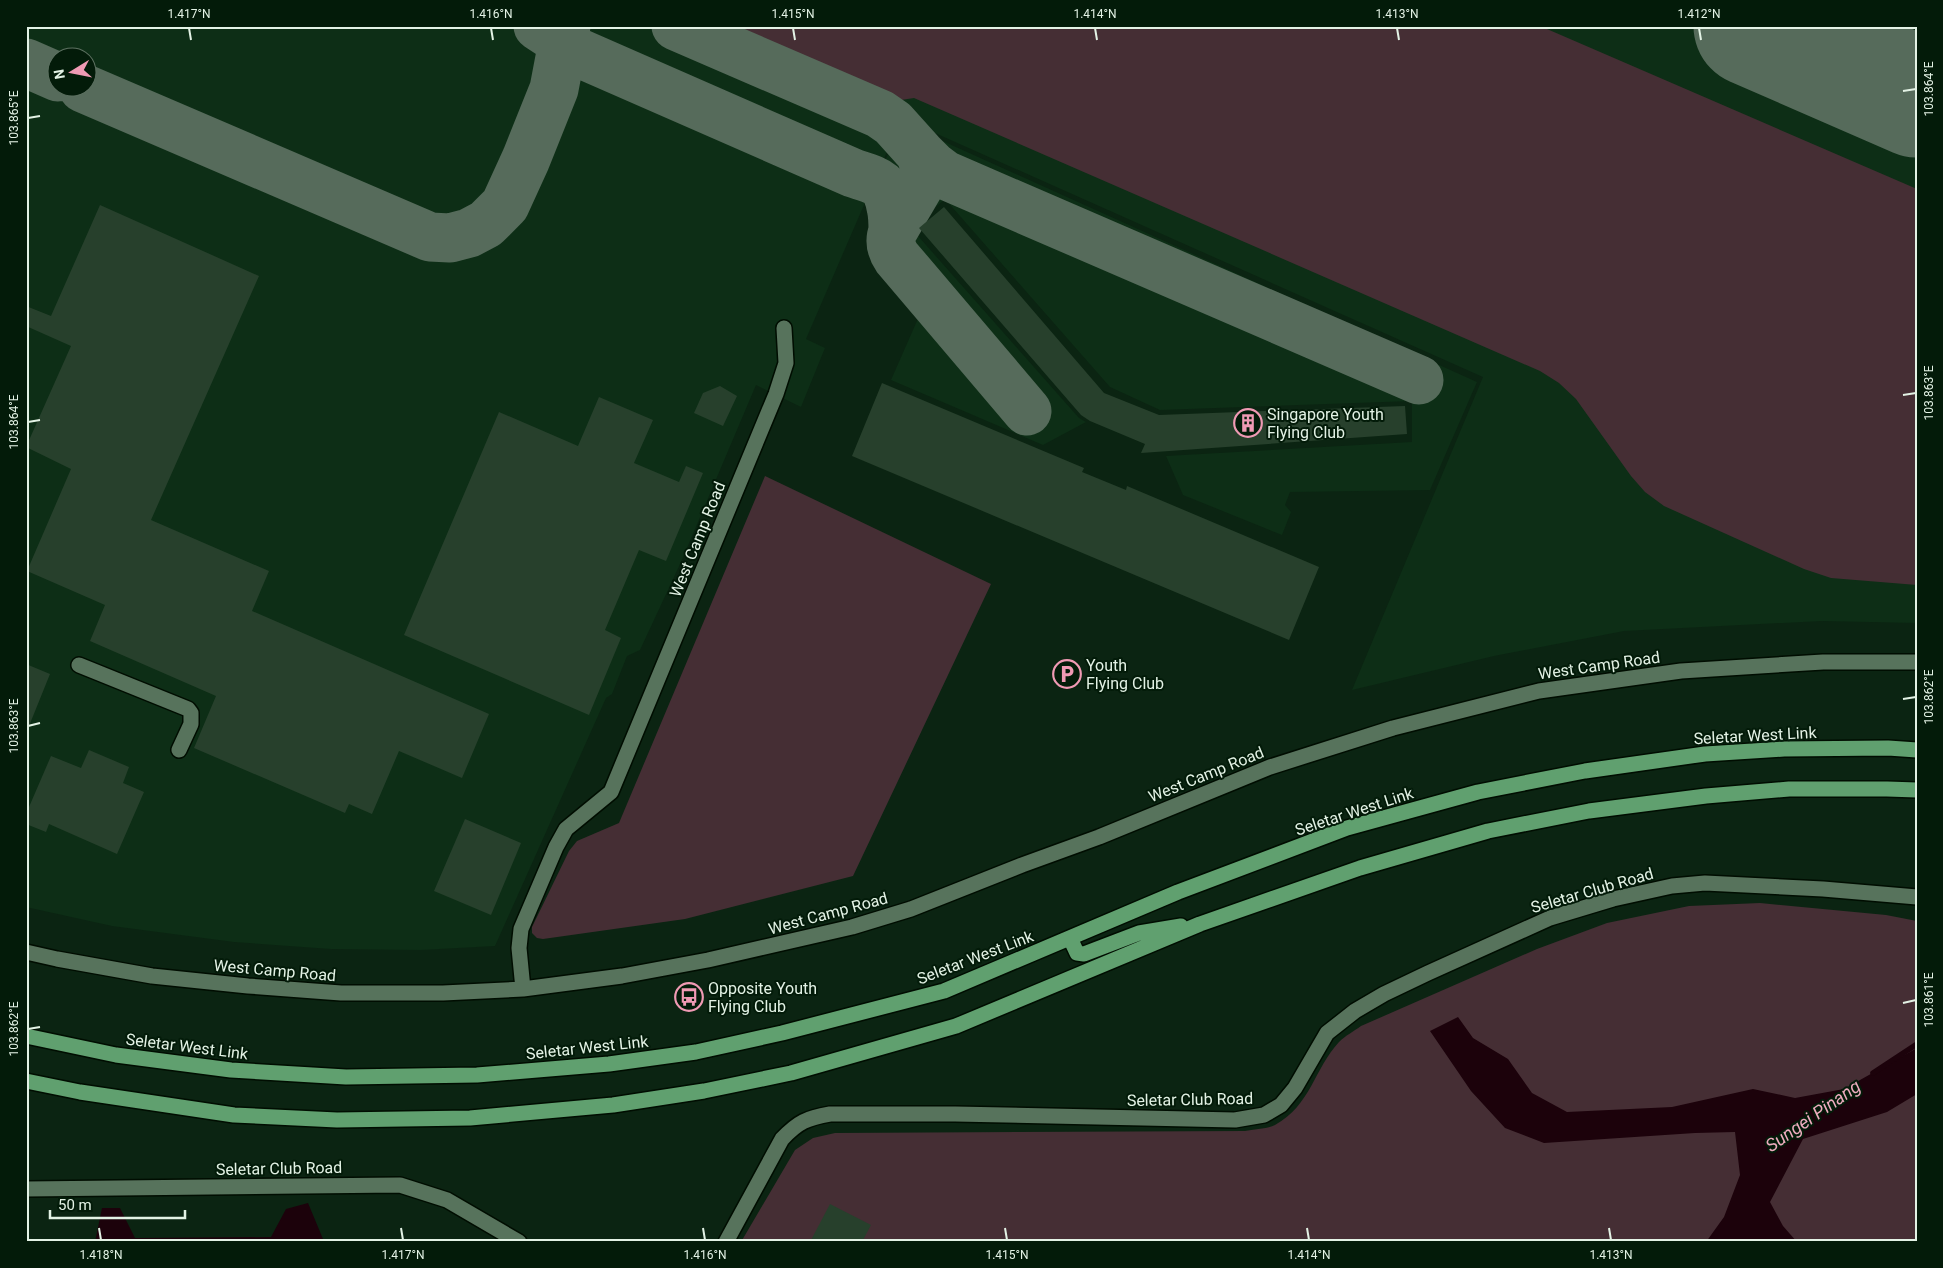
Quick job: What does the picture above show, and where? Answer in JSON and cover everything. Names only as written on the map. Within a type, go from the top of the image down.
[{"type":"main road","name":"Seletar West Link","points":[[26,1036],[135,1057],[231,1070],[346,1077],[477,1075],[609,1064],[696,1052],[782,1033],[944,990],[1178,892],[1347,828],[1478,792],[1585,771],[1705,754],[1888,748],[1917,750]]},
{"type":"main road","points":[[26,1081],[80,1092],[234,1115],[337,1120],[470,1118],[614,1105],[704,1091],[791,1073],[956,1026],[1200,924],[1360,868],[1488,831],[1588,811],[1706,796],[1789,790],[1887,788],[1917,790]]},
{"type":"main road","points":[[1070,938],[1077,953],[1084,954],[1139,933],[1161,928],[1200,924]]},
{"type":"street","name":"West Camp Road","points":[[523,989],[519,948],[521,929],[556,847],[566,829],[611,792],[776,394],[786,363],[784,328]]},
{"type":"street","name":"West Camp Road","points":[[26,952],[152,976],[341,993],[443,993],[523,989],[622,976],[708,960],[852,927],[911,909],[1022,865],[1099,838],[1270,767],[1393,728],[1539,691],[1681,671],[1824,662],[1917,662]]},
{"type":"street","points":[[79,665],[188,709],[191,713],[191,724],[179,750]]},
{"type":"street","name":"Seletar Club Road","points":[[726,1242],[782,1139],[794,1126],[814,1117],[830,1114],[955,1114],[1235,1120],[1264,1115],[1281,1105],[1295,1088],[1327,1033],[1355,1011],[1419,977],[1550,918],[1613,899],[1672,886],[1705,883],[1823,889],[1917,897]]},
{"type":"street","name":"Seletar Club Road","points":[[26,1189],[400,1185],[447,1200],[519,1242]]},
{"type":"shaded area","points":[[26,26],[1917,26],[1917,623],[1822,621],[1624,631],[1494,656],[1352,690],[1483,377],[908,121],[899,124],[806,339],[825,348],[801,407],[756,385],[681,562],[640,650],[627,656],[612,694],[606,698],[495,946],[421,950],[331,949],[234,942],[112,926],[26,907]]},
{"type":"shaded area","points":[[710,26],[1540,26],[1917,189],[1917,585],[1831,578],[1804,569],[1664,506],[1645,492],[1631,476],[1576,399],[1559,383],[1540,371],[914,98],[888,102]]},
{"type":"shaded area","points":[[905,124],[1477,382],[1430,490],[1290,492],[1285,505],[1291,512],[1282,535],[1183,495],[1166,456],[1412,442],[1412,401],[1160,410],[1110,387],[945,199],[911,228],[1079,418],[1086,422],[1043,445],[891,380],[920,314],[867,250],[874,216],[868,199],[900,127]]},
{"type":"shaded area","points":[[765,476],[991,584],[853,876],[685,919],[543,939],[537,938],[532,933],[532,927],[569,851],[577,841],[619,823]]},
{"type":"shaded area","points":[[1760,903],[1886,915],[1917,921],[1917,1242],[741,1242],[795,1150],[813,1138],[835,1133],[1245,1131],[1268,1127],[1287,1117],[1297,1107],[1331,1052],[1341,1040],[1361,1026],[1537,949],[1607,923],[1689,906]]},
{"type":"water","points":[[1458,1017],[1473,1038],[1508,1059],[1532,1093],[1567,1112],[1672,1107],[1753,1089],[1795,1098],[1844,1089],[1917,1048],[1917,1094],[1887,1112],[1803,1139],[1770,1202],[1783,1226],[1797,1242],[1706,1242],[1724,1217],[1740,1175],[1735,1132],[1544,1143],[1505,1128],[1471,1091],[1430,1031]]},
{"type":"water","points":[[308,1203],[323,1239],[330,1242],[95,1242],[102,1208],[120,1208],[135,1238],[271,1237],[286,1209]]},
{"type":"building","points":[[100,205],[259,276],[151,520],[269,571],[252,611],[489,714],[462,778],[399,751],[372,814],[349,804],[345,813],[194,748],[216,696],[90,641],[105,605],[27,571],[71,469],[26,447],[71,346],[26,326],[26,306],[51,316]]},
{"type":"building","points":[[944,207],[1104,393],[1159,415],[1405,406],[1407,434],[1141,453],[1145,444],[1090,421],[1081,415],[919,228]]},
{"type":"building","name":"Singapore Youth Flying Club","points":[[882,383],[1084,468],[1082,472],[1126,490],[1127,486],[1319,567],[1289,640],[852,456]]},
{"type":"building","points":[[720,386],[737,396],[723,426],[694,413],[703,393]]},
{"type":"building","points":[[599,397],[653,420],[634,463],[679,482],[686,466],[703,473],[666,561],[639,550],[605,630],[621,638],[589,715],[404,635],[499,412],[578,446]]},
{"type":"building","points":[[26,664],[50,674],[27,731],[26,731]]},
{"type":"building","points":[[89,750],[129,767],[123,783],[144,792],[117,854],[49,824],[46,832],[26,824],[26,814],[51,756],[81,768]]},
{"type":"building","points":[[465,819],[521,843],[491,915],[434,891]]},
{"type":"building","points":[[830,1204],[871,1225],[862,1242],[810,1242]]},
{"type":"waterway","name":"Sungei Pinang","points":[[1873,1073],[1917,1044]]},
{"type":"taxiway","points":[[538,26],[579,53],[853,173],[874,180],[883,187],[889,198],[893,231]]},
{"type":"taxiway","points":[[98,94],[430,237],[450,238],[469,233],[486,224],[505,205],[554,89],[566,26]]},
{"type":"taxiway","points":[[676,26],[880,114],[893,123],[920,153],[925,167],[924,178],[893,231],[891,242],[893,251],[1027,411]]},
{"type":"taxiway","points":[[26,63],[48,73]]},
{"type":"taxiway","points":[[920,153],[945,175],[1419,380]]},
{"type":"runway","points":[[1754,26],[1917,97]]},
{"type":"place","name":"Singapore Youth Flying Club","points":[[1248,423]]},
{"type":"place","name":"Youth Flying Club","points":[[1067,674]]},
{"type":"place","name":"Opposite Youth Flying Club","points":[[689,997]]}]
